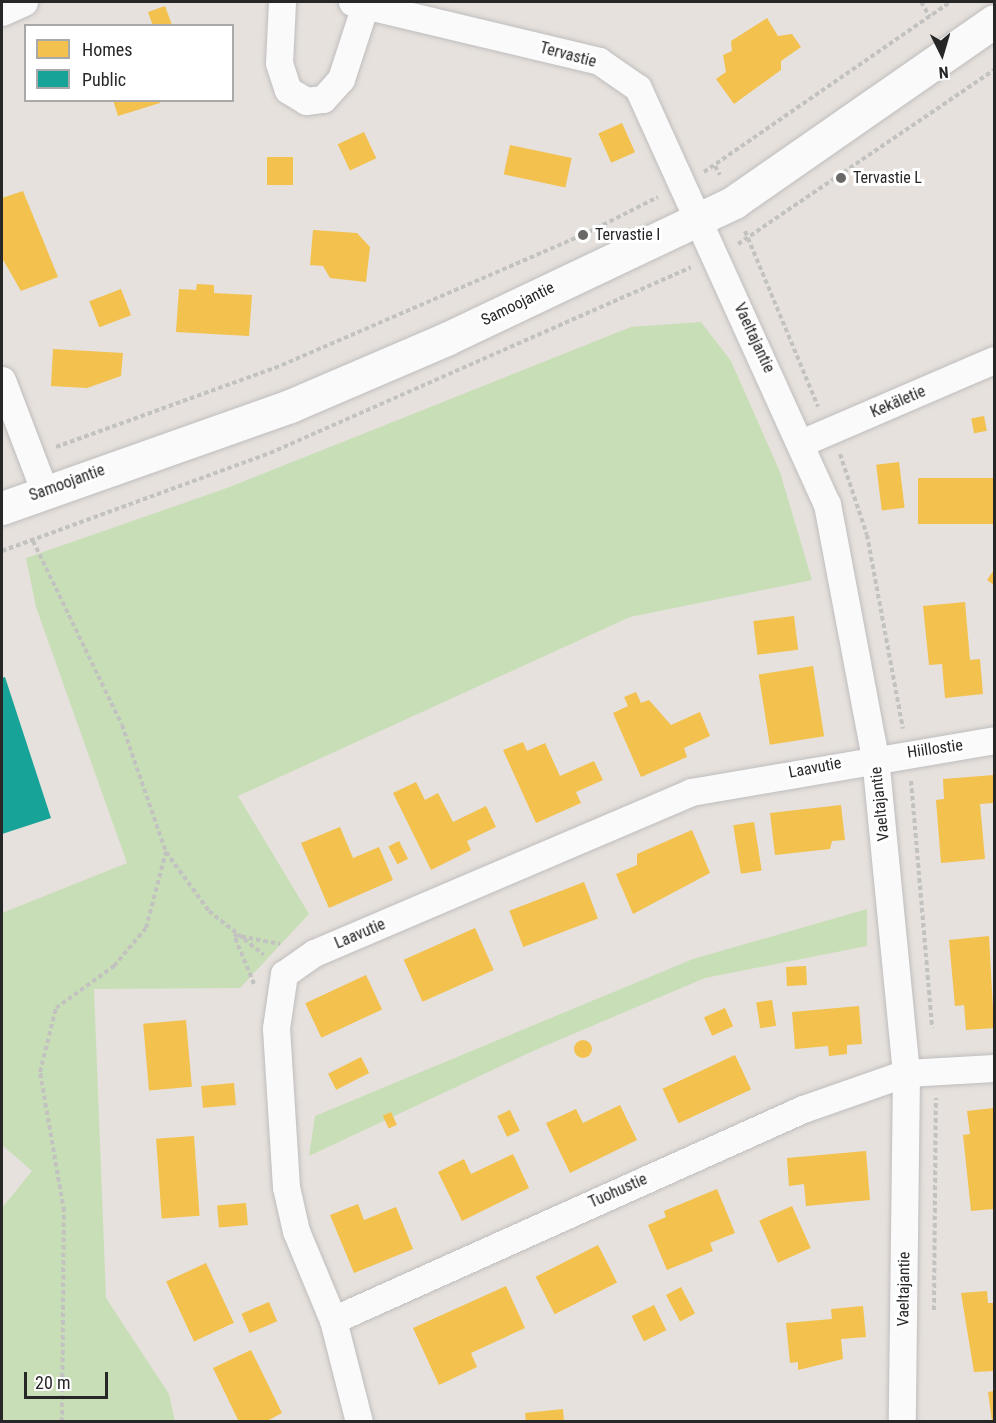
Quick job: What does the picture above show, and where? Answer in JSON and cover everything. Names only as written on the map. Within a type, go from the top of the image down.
[{"type":"street","points":[[2,12],[24,2]]},
{"type":"street","points":[[282,2],[279,63],[288,90],[306,101],[323,99],[342,79],[359,3]]},
{"type":"street","name":"Tervastie","points":[[359,3],[599,61],[638,88],[699,218]]},
{"type":"street","name":"Samoojantie","points":[[2,508],[44,490],[290,406],[446,339],[734,202],[994,21]]},
{"type":"street","name":"Vaeltajantie","points":[[699,218],[801,442],[837,539],[875,757],[906,1073],[902,1422]]},
{"type":"street","name":"Kekäletie","points":[[801,442],[994,360]]},
{"type":"street","points":[[2,380],[29,457],[44,490]]},
{"type":"street","name":"Hiillostie","points":[[875,757],[994,740]]},
{"type":"street","name":"Laavutie","points":[[284,974],[314,953],[643,810],[691,792],[875,757]]},
{"type":"street","points":[[284,974],[276,1028],[286,1187],[306,1261],[333,1320],[359,1422]]},
{"type":"street","points":[[906,1073],[994,1068]]},
{"type":"street","name":"Tuohustie","points":[[333,1320],[803,1110],[906,1073]]},
{"type":"path","points":[[921,2],[930,17]]},
{"type":"path","points":[[29,457],[282,365],[583,236],[683,184],[807,106],[950,2]]},
{"type":"path","points":[[33,541],[122,725],[166,852],[234,936],[284,974]]},
{"type":"path","points":[[62,1422],[64,1211],[40,1072],[56,1008],[114,966],[146,928],[166,852]]},
{"type":"path","points":[[234,936],[256,935],[284,947]]},
{"type":"path","points":[[234,936],[257,990]]},
{"type":"green space","points":[[701,322],[731,361],[780,472],[812,580],[630,617],[238,796],[309,914],[240,988],[94,989],[106,1298],[169,1394],[175,1421],[2,1421],[2,1208],[32,1171],[2,1145],[2,913],[127,863],[36,607],[26,558],[227,488],[631,327]]},
{"type":"green space","points":[[867,909],[867,946],[705,978],[533,1051],[309,1156],[315,1116],[693,959]]},
{"type":"building: Homes","points":[[165,6],[172,24],[152,24],[148,12]]},
{"type":"building: Homes","points":[[767,18],[778,36],[792,34],[801,47],[781,61],[781,70],[734,104],[716,79],[726,72],[723,55],[732,51],[731,41]]},
{"type":"building: Homes","points":[[114,102],[160,102],[160,103],[118,116]]},
{"type":"building: Homes","points":[[622,123],[635,152],[611,163],[598,134]]},
{"type":"building: Homes","points":[[364,132],[376,158],[350,171],[338,144]]},
{"type":"building: Homes","points":[[510,145],[572,158],[565,187],[504,174]]},
{"type":"building: Homes","points":[[267,157],[293,157],[293,185],[267,185]]},
{"type":"building: Homes","points":[[23,191],[58,277],[21,291],[2,258],[2,198]]},
{"type":"building: Homes","points":[[313,230],[357,233],[370,247],[366,282],[330,278],[323,266],[310,265]]},
{"type":"building: Homes","points":[[197,284],[214,285],[214,293],[252,295],[249,336],[176,332],[179,289],[196,290]]},
{"type":"building: Homes","points":[[121,289],[131,315],[99,327],[89,301]]},
{"type":"building: Homes","points":[[53,349],[123,353],[121,376],[87,388],[51,386]]},
{"type":"building: Homes","points":[[984,416],[987,431],[974,433],[971,418]]},
{"type":"building: Homes","points":[[899,462],[905,508],[882,510],[876,465]]},
{"type":"building: Homes","points":[[918,478],[994,478],[994,524],[918,524]]},
{"type":"building: Homes","points":[[994,570],[994,585],[987,580]]},
{"type":"building: Homes","points":[[965,602],[970,660],[980,659],[983,694],[945,698],[942,664],[929,665],[923,606]]},
{"type":"building: Homes","points":[[794,616],[798,650],[757,655],[753,621]]},
{"type":"building: Homes","points":[[813,666],[824,736],[770,745],[759,675]]},
{"type":"building: Homes","points":[[636,692],[641,703],[649,700],[671,725],[700,712],[710,736],[684,748],[687,757],[641,777],[613,713],[628,706],[624,697]]},
{"type":"building: Homes","points":[[523,742],[527,751],[545,743],[560,776],[594,761],[603,780],[576,792],[581,803],[536,823],[503,750]]},
{"type":"building: Homes","points":[[994,775],[993,803],[980,804],[985,859],[941,863],[936,800],[944,799],[943,779]]},
{"type":"building: Homes","points":[[416,782],[425,800],[438,793],[453,822],[486,806],[496,827],[467,841],[471,850],[431,870],[393,793]]},
{"type":"building: Homes","points":[[841,805],[845,840],[832,841],[830,849],[775,855],[770,813]]},
{"type":"building: Homes","points":[[754,822],[762,870],[741,874],[733,825]]},
{"type":"building: Homes","points":[[340,827],[353,858],[379,847],[393,880],[329,908],[301,843]]},
{"type":"building: Homes","points":[[692,830],[710,873],[633,914],[616,874],[637,865],[637,854]]},
{"type":"building: Homes","points":[[399,841],[408,859],[397,864],[388,846]]},
{"type":"building: Homes","points":[[584,882],[598,918],[523,947],[509,911]]},
{"type":"building: Homes","points":[[475,928],[494,970],[422,1002],[404,960]]},
{"type":"building: Homes","points":[[989,936],[994,1028],[966,1030],[964,1005],[955,1006],[949,940]]},
{"type":"building: Homes","points":[[806,966],[807,985],[787,986],[786,967]]},
{"type":"building: Homes","points":[[366,975],[382,1009],[321,1038],[305,1003]]},
{"type":"building: Homes","points":[[772,1000],[776,1026],[760,1028],[756,1003]]},
{"type":"building: Homes","points":[[859,1006],[862,1044],[847,1045],[847,1054],[829,1056],[828,1046],[795,1049],[792,1012]]},
{"type":"building: Homes","points":[[725,1008],[733,1026],[712,1036],[704,1017]]},
{"type":"building: Homes","points":[[186,1020],[192,1087],[149,1090],[143,1024]]},
{"type":"building: Homes","points":[[583,1040],[589,1043],[592,1049],[589,1055],[583,1058],[577,1055],[574,1049],[577,1043]]},
{"type":"building: Homes","points":[[735,1055],[751,1089],[679,1123],[662,1089]]},
{"type":"building: Homes","points":[[361,1057],[369,1073],[336,1090],[328,1074]]},
{"type":"building: Homes","points":[[234,1083],[236,1105],[203,1108],[201,1086]]},
{"type":"building: Homes","points":[[620,1105],[637,1140],[570,1173],[546,1123],[576,1109],[583,1123]]},
{"type":"building: Homes","points":[[994,1108],[994,1209],[971,1211],[963,1135],[970,1134],[967,1111]]},
{"type":"building: Homes","points":[[510,1110],[520,1131],[507,1137],[497,1116]]},
{"type":"building: Homes","points":[[391,1112],[397,1125],[389,1128],[383,1116]]},
{"type":"building: Homes","points":[[194,1136],[200,1216],[162,1218],[156,1139]]},
{"type":"building: Homes","points":[[866,1151],[870,1200],[806,1206],[804,1184],[789,1186],[787,1158]]},
{"type":"building: Homes","points":[[513,1154],[529,1188],[462,1221],[438,1172],[464,1159],[471,1174]]},
{"type":"building: Homes","points":[[717,1189],[735,1233],[710,1243],[713,1251],[667,1270],[648,1225],[666,1217],[664,1211]]},
{"type":"building: Homes","points":[[246,1203],[248,1225],[219,1227],[217,1206]]},
{"type":"building: Homes","points":[[358,1204],[364,1220],[396,1207],[413,1249],[354,1273],[330,1215]]},
{"type":"building: Homes","points":[[792,1206],[811,1248],[778,1263],[759,1221]]},
{"type":"building: Homes","points":[[598,1245],[617,1282],[555,1314],[536,1277]]},
{"type":"building: Homes","points":[[206,1263],[234,1323],[194,1341],[166,1282]]},
{"type":"building: Homes","points":[[506,1286],[525,1328],[471,1353],[477,1367],[439,1385],[413,1328]]},
{"type":"building: Homes","points":[[681,1287],[695,1313],[680,1321],[666,1295]]},
{"type":"building: Homes","points":[[987,1291],[988,1303],[994,1303],[994,1371],[974,1372],[961,1293]]},
{"type":"building: Homes","points":[[269,1302],[277,1321],[250,1333],[241,1314]]},
{"type":"building: Homes","points":[[654,1305],[666,1330],[644,1341],[632,1316]]},
{"type":"building: Homes","points":[[863,1306],[866,1337],[841,1339],[843,1359],[798,1370],[798,1362],[790,1363],[786,1323],[832,1319],[831,1309]]},
{"type":"building: Homes","points":[[251,1350],[282,1413],[265,1422],[239,1422],[213,1368]]},
{"type":"building: Homes","points":[[994,1391],[994,1422],[992,1422],[988,1392]]},
{"type":"building: Homes","points":[[563,1409],[564,1422],[526,1422],[525,1413]]},
{"type":"building: Public","points":[[5,677],[51,818],[2,834],[2,678]]},
{"type":"place","name":"Tervastie L","points":[[841,178]]},
{"type":"place","name":"Tervastie I","points":[[583,235]]}]
